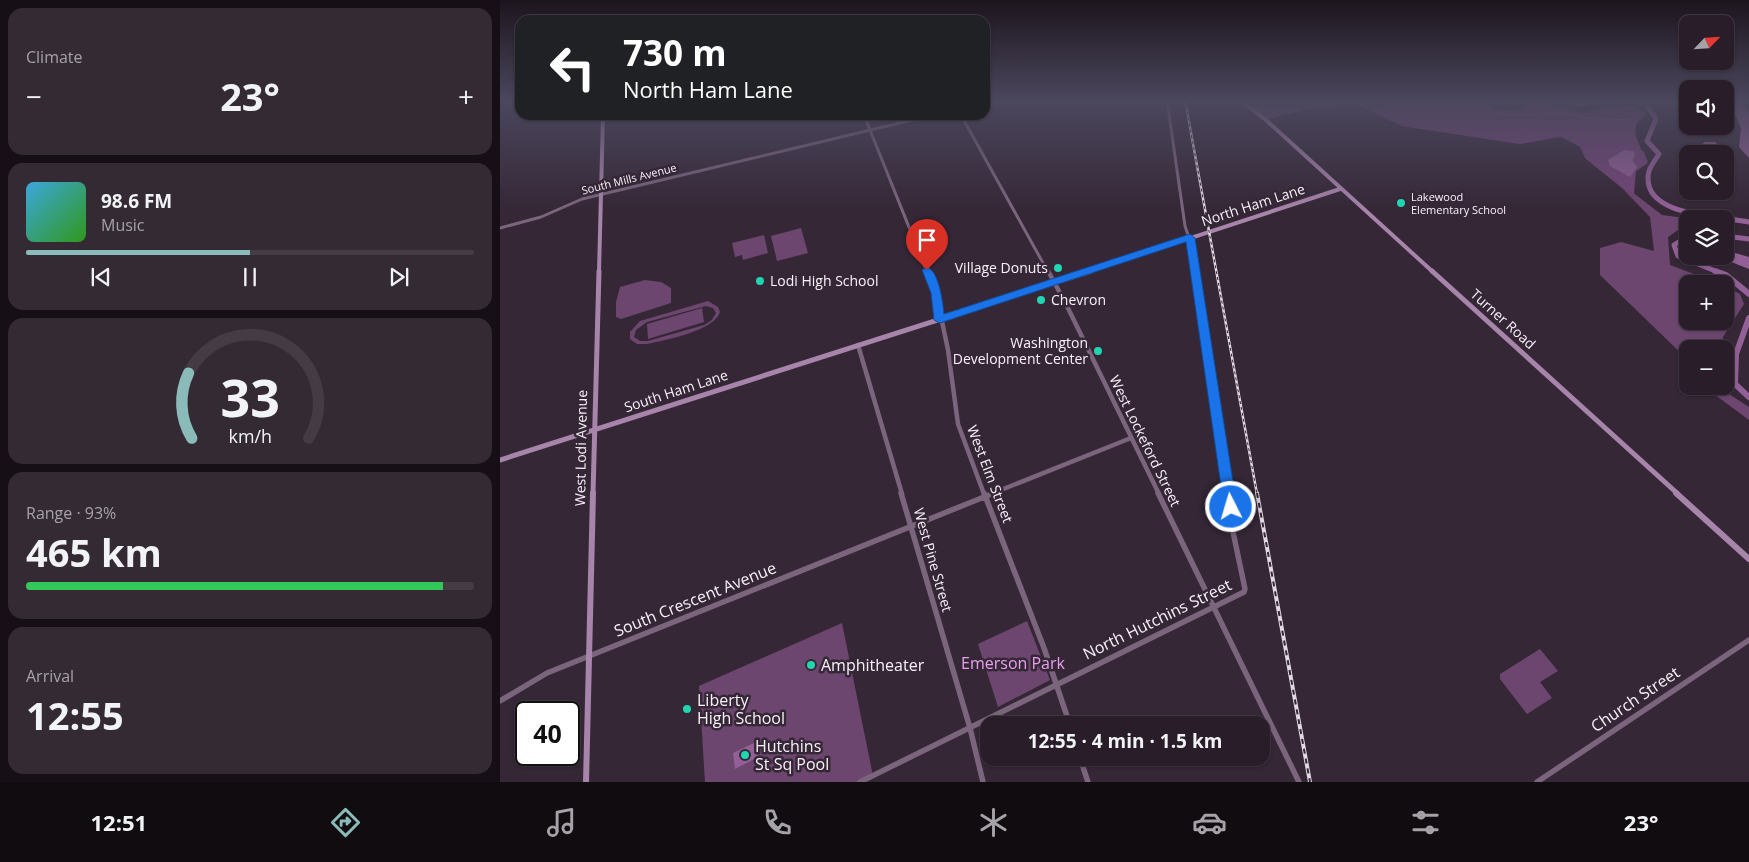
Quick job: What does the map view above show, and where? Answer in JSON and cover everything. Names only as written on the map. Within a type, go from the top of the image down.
[{"type":"main road","name":"West Lodi Avenue","points":[[586,782],[602,136]]},
{"type":"main road","name":"Turner Road","points":[[1283,136],[1749,558]]},
{"type":"main road","name":"North Ham Lane","points":[[858,345],[1340,189]]},
{"type":"main road","name":"South Ham Lane","points":[[500,460],[858,345]]},
{"type":"street","name":"South Mills Avenue","points":[[500,228],[538,218],[573,202],[601,194],[844,136]]},
{"type":"street","name":"West Elm Street","points":[[874,136],[936,293],[940,320],[948,349],[958,423],[1057,684],[1067,716]]},
{"type":"street","name":"West Lockeford Street","points":[[972,136],[1054,282],[1299,782]]},
{"type":"street","points":[[1173,136],[1186,226],[1190,238]]},
{"type":"street","name":"North Hutchins Street","points":[[860,782],[1241,594],[1245,589],[1232,527],[1229,487],[1190,238]]},
{"type":"street","name":"West Pine Street","points":[[858,345],[970,728],[983,782]]},
{"type":"street","name":"South Crescent Avenue","points":[[500,701],[533,680],[589,656],[764,588],[911,526],[1131,438]]},
{"type":"street","name":"Church Street","points":[[1537,782],[1749,640]]},
{"type":"street","points":[[1083,766],[1088,782]]},
{"type":"green space","points":[[1471,136],[1635,136],[1635,143],[1644,152],[1648,162],[1628,178],[1631,191],[1662,215],[1679,217],[1679,229],[1668,237],[1670,265],[1696,275],[1679,275],[1679,330],[1727,330],[1723,340],[1679,340],[1679,351],[1600,275],[1600,248],[1621,242],[1654,251],[1650,217],[1621,187],[1585,158],[1580,147],[1561,137],[1520,144]]},
{"type":"green space","points":[[801,228],[808,253],[777,261],[771,236]]},
{"type":"green space","points":[[764,235],[768,253],[743,260],[742,255],[735,257],[732,243]]},
{"type":"green space","points":[[645,280],[661,282],[671,288],[671,303],[621,319],[616,317],[616,302],[620,287]]},
{"type":"green space","points":[[1734,291],[1740,294],[1744,304],[1734,320]]},
{"type":"green space","points":[[708,301],[718,307],[720,312],[716,319],[709,324],[688,334],[647,344],[637,344],[630,339],[630,332],[640,321]],"holes":[[[706,306],[713,308],[716,313],[712,320],[704,325],[648,341],[640,341],[634,337],[636,330],[647,322]]]},
{"type":"green space","points":[[702,308],[704,322],[648,339],[647,324]]},
{"type":"green space","points":[[1715,395],[1731,395],[1749,407],[1749,420]]},
{"type":"green space","name":"Emerson Park","points":[[1027,621],[1050,680],[998,707],[978,644]]},
{"type":"green space","points":[[842,623],[873,776],[861,782],[705,782],[699,686]]},
{"type":"green space","points":[[1540,649],[1558,671],[1540,682],[1552,698],[1527,714],[1500,679],[1500,674]]},
{"type":"shaded area","points":[[1471,136],[1559,136],[1520,144]]},
{"type":"shaded area","points":[[1563,136],[1636,136],[1647,164],[1636,170],[1634,194],[1621,187],[1585,158],[1583,148]]},
{"type":"shaded area","points":[[1740,136],[1749,136],[1749,158],[1739,147]]},
{"type":"shaded area","points":[[1705,142],[1715,142],[1719,145],[1700,145]]},
{"type":"shaded area","points":[[1624,150],[1634,151],[1635,156],[1632,160],[1637,167],[1630,177],[1610,166],[1608,160]]},
{"type":"shaded area","points":[[1734,253],[1749,257],[1749,269],[1734,263]]},
{"type":"shaded area","name":"Hutchins St Sq Pool","points":[[756,742],[758,757],[735,769],[733,753]]},
{"type":"waterway","points":[[1649,136],[1647,141],[1659,154],[1649,171],[1649,186],[1656,198],[1668,206],[1684,212],[1749,222]]},
{"type":"waterway","points":[[1734,237],[1749,239]]},
{"type":"waterway","points":[[1679,242],[1674,245],[1679,256]]},
{"type":"waterway","points":[[1700,265],[1718,272]]},
{"type":"waterway","points":[[1715,271],[1726,275],[1749,294]]},
{"type":"waterway","points":[[1749,318],[1736,354],[1735,384],[1749,397]]},
{"type":"railway","points":[[1192,136],[1257,494]]},
{"type":"railway","points":[[1257,493],[1310,782]]},
{"type":"place","name":"Lakewood Elementary School","points":[[1401,203]]},
{"type":"place","name":"Village Donuts","points":[[1058,268]]},
{"type":"place","name":"Lodi High School","points":[[760,281]]},
{"type":"place","name":"Chevron","points":[[1041,300]]},
{"type":"place","name":"Washington Development Center","points":[[1098,351]]},
{"type":"place","name":"Amphitheater","points":[[811,665]]},
{"type":"place","name":"Liberty High School","points":[[687,709]]},
{"type":"place","name":"Hutchins St Sq Pool","points":[[745,755]]},
{"type":"route","points":[[927,270],[936,293],[940,320],[1190,238],[1231,507]]}]
